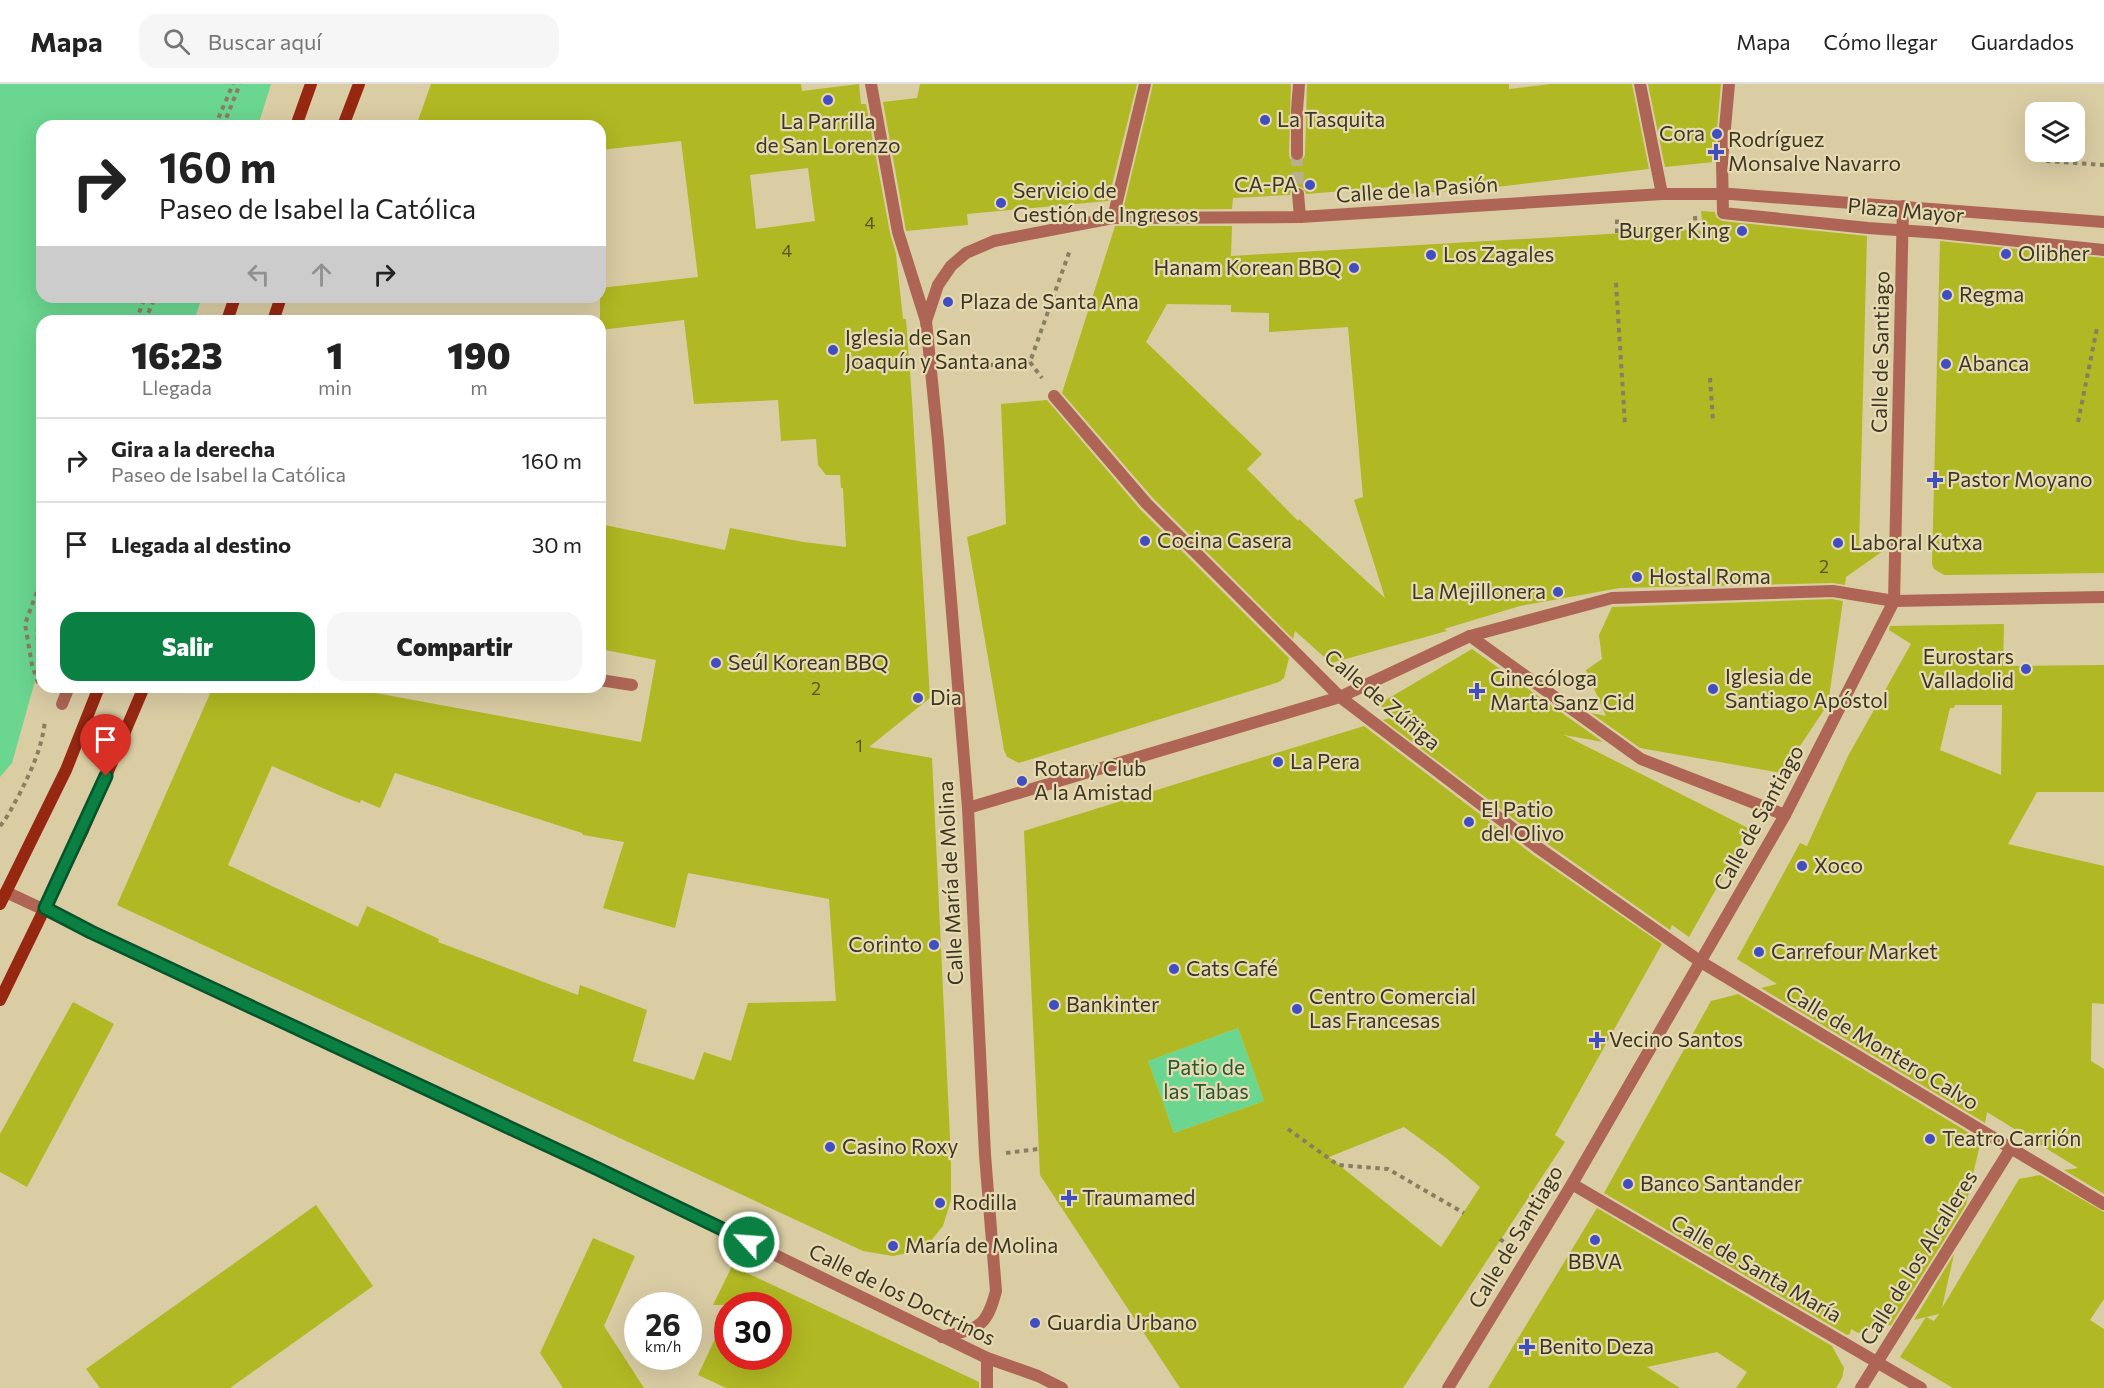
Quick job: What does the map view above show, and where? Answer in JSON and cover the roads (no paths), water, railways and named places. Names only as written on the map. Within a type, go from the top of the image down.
[{"type":"main road","points":[[298,120],[311,84]]},
{"type":"main road","points":[[345,120],[359,84]]},
{"type":"main road","points":[[0,904],[3,891],[66,770],[97,693]]},
{"type":"main road","points":[[0,1000],[83,830],[141,693]]},
{"type":"street","points":[[871,84],[898,232],[926,321]]},
{"type":"street","points":[[926,321],[938,285],[951,266],[966,253],[994,241],[1113,218],[1146,84]]},
{"type":"street","points":[[1297,154],[1299,84]]},
{"type":"street","points":[[1640,84],[1662,194]]},
{"type":"street","points":[[1722,194],[1722,161],[1729,84]]},
{"type":"street","name":"Calle de la Pasión","points":[[1113,218],[1300,217],[1662,194],[1722,194]]},
{"type":"street","name":"Plaza Mayor","points":[[2104,222],[1722,194],[1723,213],[2104,250]]},
{"type":"street","points":[[1298,195],[1300,217]]},
{"type":"street","name":"Calle de Santiago","points":[[1448,1388],[1572,1184],[1785,815],[1894,601],[1903,206]]},
{"type":"street","name":"Calle María de Molina","points":[[926,321],[968,807],[985,1155],[996,1291],[991,1311],[981,1325],[969,1331],[942,1337]]},
{"type":"street","name":"Calle de Zúñiga","points":[[1054,396],[1146,503],[1340,697],[1537,848],[1701,962]]},
{"type":"street","points":[[968,807],[1340,697],[1470,636],[1612,598],[1833,591],[1894,601],[2104,597]]},
{"type":"street","points":[[1470,636],[1641,759],[1785,815]]},
{"type":"street","points":[[606,681],[632,685]]},
{"type":"street","points":[[62,704],[67,693]]},
{"type":"street","name":"Calle de los Doctrinos","points":[[3,891],[45,908],[91,932],[598,1169],[942,1337],[1062,1388]]},
{"type":"street","name":"Calle de Montero Calvo","points":[[1701,962],[2104,1204]]},
{"type":"street","name":"Calle de los Alcalleres","points":[[1861,1388],[2011,1148]]},
{"type":"street","name":"Calle de Santa María","points":[[1572,1184],[1921,1388]]},
{"type":"street","points":[[987,1358],[987,1388]]},
{"type":"tunnel","points":[[1297,154],[1298,194]]},
{"type":"place","name":"La Parrilla de San Lorenzo","points":[[828,100]]},
{"type":"place","name":"La Tasquita","points":[[1265,120]]},
{"type":"place","name":"Cora","points":[[1717,134]]},
{"type":"place","name":"Rodríguez Monsalve Navarro","points":[[1716,152]]},
{"type":"place","name":"CA-PA","points":[[1310,185]]},
{"type":"place","name":"Servicio de Gestión de Ingresos","points":[[1001,203]]},
{"type":"place","name":"Burger King","points":[[1742,231]]},
{"type":"place","name":"Olibher","points":[[2006,254]]},
{"type":"place","name":"Los Zagales","points":[[1431,255]]},
{"type":"place","name":"Hanam Korean BBQ","points":[[1354,268]]},
{"type":"place","name":"Regma","points":[[1947,295]]},
{"type":"place","name":"Plaza de Santa Ana","points":[[948,302]]},
{"type":"place","name":"Iglesia de San Joaquín y Santa ana","points":[[833,350]]},
{"type":"place","name":"Abanca","points":[[1946,364]]},
{"type":"place","name":"Pastor Moyano","points":[[1935,480]]},
{"type":"place","name":"Cocina Casera","points":[[1145,541]]},
{"type":"place","name":"Laboral Kutxa","points":[[1838,543]]},
{"type":"place","name":"Hostal Roma","points":[[1637,577]]},
{"type":"place","name":"La Mejillonera","points":[[1558,592]]},
{"type":"place","name":"Seúl Korean BBQ","points":[[716,663]]},
{"type":"place","name":"Eurostars Valladolid","points":[[2026,669]]},
{"type":"place","name":"Iglesia de Santiago Apóstol","points":[[1713,689]]},
{"type":"place","name":"Ginecóloga Marta Sanz Cid","points":[[1477,691]]},
{"type":"place","name":"Dia","points":[[918,698]]},
{"type":"place","name":"La Pera","points":[[1278,762]]},
{"type":"place","name":"Rotary Club A la Amistad","points":[[1022,781]]},
{"type":"place","name":"El Patio del Olivo","points":[[1469,822]]},
{"type":"place","name":"Xoco","points":[[1802,866]]},
{"type":"place","name":"Corinto","points":[[934,945]]},
{"type":"place","name":"Carrefour Market","points":[[1759,952]]},
{"type":"place","name":"Cats Café","points":[[1174,969]]},
{"type":"place","name":"Bankinter","points":[[1054,1005]]},
{"type":"place","name":"Centro Comercial Las Francesas","points":[[1297,1009]]},
{"type":"place","name":"Vecino Santos","points":[[1597,1040]]},
{"type":"place","name":"Teatro Carrión","points":[[1930,1139]]},
{"type":"place","name":"Casino Roxy","points":[[830,1147]]},
{"type":"place","name":"Banco Santander","points":[[1628,1184]]},
{"type":"place","name":"Traumamed","points":[[1069,1198]]},
{"type":"place","name":"Rodilla","points":[[940,1203]]},
{"type":"place","name":"BBVA","points":[[1595,1240]]},
{"type":"place","name":"María de Molina","points":[[893,1246]]},
{"type":"place","name":"Guardia Urbano","points":[[1035,1323]]},
{"type":"place","name":"Benito Deza","points":[[1527,1347]]},
{"type":"park label","name":"Patio de las Tabas","points":[[1206,1080]]}]
